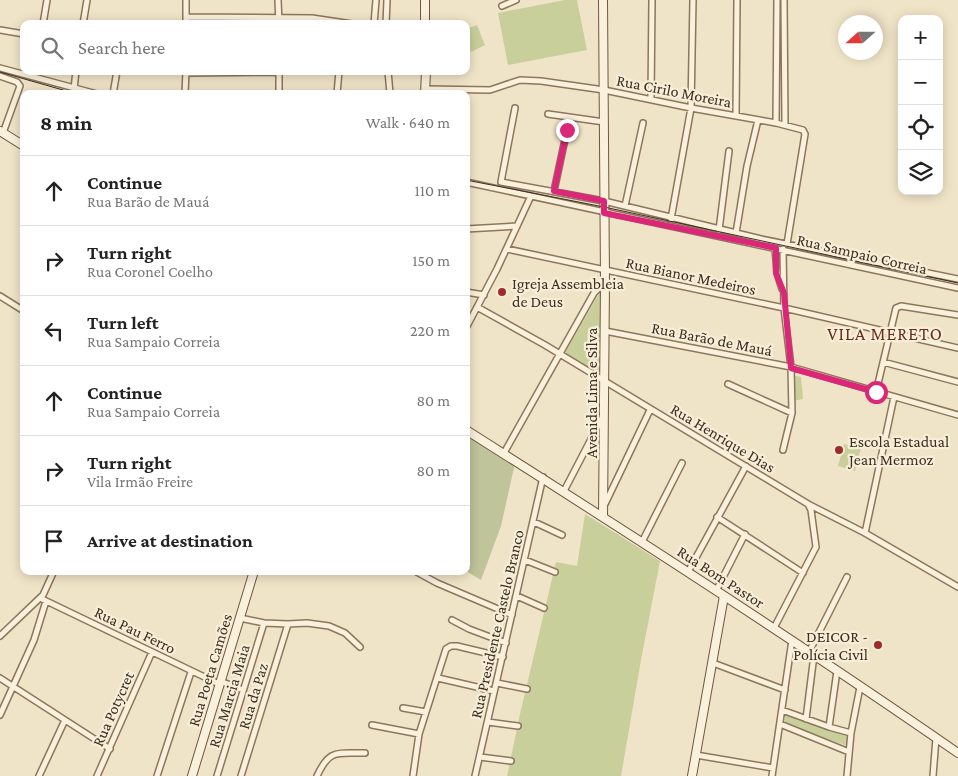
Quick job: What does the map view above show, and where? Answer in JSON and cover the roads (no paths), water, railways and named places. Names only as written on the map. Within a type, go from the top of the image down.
[{"type":"main road","points":[[425,0],[425,20]]},
{"type":"main road","name":"Avenida Lima e Silva","points":[[603,0],[605,271],[603,517]]},
{"type":"main road","points":[[426,75],[426,90]]},
{"type":"main road","points":[[2,132],[20,143]]},
{"type":"main road","name":"Rua Bom Pastor","points":[[470,432],[543,477],[774,628],[958,753]]},
{"type":"main road","name":"Rua Poeta Camões","points":[[192,776],[253,575]]},
{"type":"main road","points":[[692,776],[707,675],[713,663],[724,596]]},
{"type":"street","points":[[44,20],[47,0]]},
{"type":"street","points":[[84,20],[87,0]]},
{"type":"street","points":[[186,0],[186,17],[279,17],[325,20]]},
{"type":"street","points":[[278,0],[279,17]]},
{"type":"street","points":[[374,20],[376,0]]},
{"type":"street","points":[[387,0],[387,20]]},
{"type":"street","points":[[502,6],[516,0]]},
{"type":"street","points":[[651,99],[652,0]]},
{"type":"street","points":[[671,219],[691,108],[693,0]]},
{"type":"street","points":[[736,116],[737,0]]},
{"type":"street","points":[[776,123],[777,0]]},
{"type":"street","points":[[784,0],[785,125]]},
{"type":"street","points":[[0,30],[20,33]]},
{"type":"street","points":[[0,68],[20,74]]},
{"type":"street","points":[[24,75],[82,90]]},
{"type":"street","points":[[74,88],[76,75]]},
{"type":"street","points":[[114,90],[116,75]]},
{"type":"street","points":[[185,90],[186,75]]},
{"type":"street","points":[[278,90],[279,75]]},
{"type":"street","points":[[337,90],[338,75]]},
{"type":"street","points":[[388,75],[390,90]]},
{"type":"street","points":[[0,76],[17,82],[20,86],[2,132]]},
{"type":"street","name":"Rua Cirilo Moreira","points":[[470,91],[496,89],[520,80],[541,81],[604,90],[776,123],[803,130],[805,133],[787,244]]},
{"type":"street","name":"Rua Sampaio Correia","points":[[515,108],[501,182],[604,201],[719,230],[958,279]]},
{"type":"street","points":[[548,114],[604,122]]},
{"type":"street","points":[[736,233],[747,166],[758,120]]},
{"type":"street","points":[[625,206],[644,122]]},
{"type":"street","points":[[554,191],[567,130]]},
{"type":"street","points":[[719,230],[729,151]]},
{"type":"street","name":"Rua Sampaio Correia","points":[[470,183],[958,288]]},
{"type":"street","points":[[470,320],[531,196]]},
{"type":"street","points":[[470,229],[517,226]]},
{"type":"street","name":"Rua Bianor Medeiros","points":[[506,248],[958,348]]},
{"type":"street","points":[[776,248],[776,273],[784,293]]},
{"type":"street","points":[[783,249],[784,308],[791,368],[792,414],[783,450]]},
{"type":"street","points":[[504,453],[594,293],[605,282]]},
{"type":"street","points":[[470,292],[484,294]]},
{"type":"street","points":[[0,296],[20,308]]},
{"type":"street","points":[[876,392],[896,308],[900,306],[958,315]]},
{"type":"street","name":"Rua Henrique Dias","points":[[477,307],[650,410],[694,434],[808,504],[865,533],[958,587]]},
{"type":"street","name":"Rua Barão de Mauá","points":[[605,331],[791,368],[958,416]]},
{"type":"street","points":[[883,362],[958,382]]},
{"type":"street","points":[[728,384],[792,414]]},
{"type":"street","points":[[865,533],[894,397]]},
{"type":"street","points":[[604,506],[650,410]]},
{"type":"street","points":[[564,491],[605,413]]},
{"type":"street","points":[[642,542],[682,463]]},
{"type":"street","points":[[688,572],[746,466]]},
{"type":"street","name":"Rua Presidente Castelo Branco","points":[[475,776],[543,477]]},
{"type":"street","points":[[774,628],[816,547],[811,510],[808,504]]},
{"type":"street","points":[[718,517],[803,573]]},
{"type":"street","points":[[534,522],[562,535]]},
{"type":"street","points":[[716,591],[744,534]]},
{"type":"street","points":[[525,560],[555,572]]},
{"type":"street","points":[[0,636],[40,598],[45,592],[52,575]]},
{"type":"street","points":[[423,575],[449,589],[512,615]]},
{"type":"street","points":[[806,719],[812,654],[847,577]]},
{"type":"street","points":[[517,596],[544,608]]},
{"type":"street","name":"Rua Pau Ferro","points":[[40,598],[191,672],[244,690]]},
{"type":"street","points":[[0,715],[41,622],[46,601]]},
{"type":"street","points":[[240,618],[264,623],[307,623],[329,626],[345,633],[360,647]]},
{"type":"street","points":[[452,620],[506,643]]},
{"type":"street","name":"Rua Marcia Maia","points":[[217,776],[264,623]]},
{"type":"street","name":"Rua da Paz","points":[[241,776],[288,624]]},
{"type":"street","points":[[772,776],[792,640]]},
{"type":"street","points":[[413,776],[419,734],[445,652],[451,646],[457,646],[503,657]]},
{"type":"street","name":"Rua Potycret","points":[[97,776],[152,652]]},
{"type":"street","points":[[713,663],[785,690]]},
{"type":"street","points":[[829,727],[837,671]]},
{"type":"street","points":[[157,776],[191,672]]},
{"type":"street","points":[[0,678],[110,749]]},
{"type":"street","points":[[438,678],[494,691]]},
{"type":"street","points":[[497,683],[527,688]]},
{"type":"street","points":[[847,776],[851,732],[860,687]]},
{"type":"street","points":[[403,708],[426,712]]},
{"type":"street","points":[[782,710],[829,727],[851,732]]},
{"type":"street","points":[[39,776],[65,720]]},
{"type":"street","points":[[488,722],[518,726]]},
{"type":"street","points":[[780,724],[849,752]]},
{"type":"street","points":[[372,725],[419,734]]},
{"type":"street","points":[[933,776],[936,738]]},
{"type":"street","points":[[317,776],[327,757],[333,754],[364,753]]},
{"type":"street","points":[[696,755],[773,768]]},
{"type":"street","points":[[480,757],[511,761]]},
{"type":"tram line","points":[[0,72],[63,90]]},
{"type":"tram line","points":[[470,181],[604,207],[958,283]]},
{"type":"place","name":"Igreja Assembleia de Deus","points":[[502,292]]},
{"type":"place","name":"Escola Estadual Jean Mermoz","points":[[839,450]]},
{"type":"place","name":"DEICOR - Polícia Civil","points":[[878,645]]},
{"type":"district","name":"VILA MERETO","points":[[885,334]]}]
